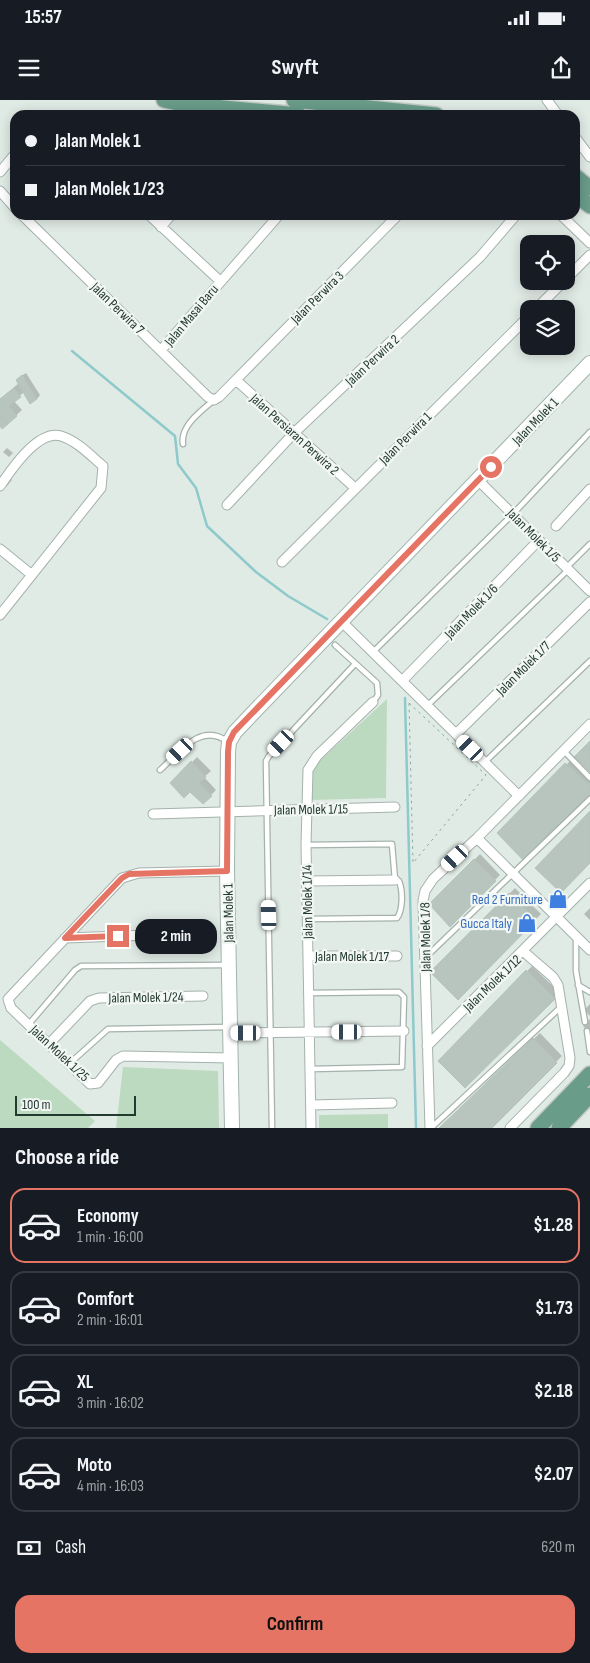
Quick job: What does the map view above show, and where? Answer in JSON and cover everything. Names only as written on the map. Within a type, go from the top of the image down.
[{"type":"main road","points":[[164,100],[235,110]]},
{"type":"main road","points":[[294,100],[389,110]]},
{"type":"main road","points":[[580,180],[590,188]]},
{"type":"main road","points":[[580,198],[590,206]]},
{"type":"main road","points":[[538,1128],[590,1074]]},
{"type":"main road","points":[[559,1128],[590,1096]]},
{"type":"street","points":[[580,144],[590,157]]},
{"type":"street","points":[[0,191],[10,202]]},
{"type":"street","name":"Jalan Perwira 7","points":[[27,220],[208,397],[214,400]]},
{"type":"street","points":[[154,220],[220,282]]},
{"type":"street","points":[[161,227],[167,220]]},
{"type":"street","name":"Jalan Masai Baru","points":[[162,350],[275,220]]},
{"type":"street","name":"Jalan Perwira 3","points":[[236,380],[393,220]]},
{"type":"street","name":"Jalan Perwira 2","points":[[227,505],[294,433],[480,257],[512,220]]},
{"type":"street","points":[[566,220],[590,243]]},
{"type":"street","points":[[575,270],[590,255]]},
{"type":"street","points":[[545,300],[555,290]]},
{"type":"street","name":"Jalan Perwira 1","points":[[282,562],[354,488],[520,325]]},
{"type":"street","name":"Jalan Molek 1","points":[[232,1128],[226,810],[229,742],[234,732],[590,363]]},
{"type":"street","points":[[214,400],[219,398],[236,380]]},
{"type":"street","name":"Jalan Persiaran Perwira 2","points":[[236,380],[354,488]]},
{"type":"street","points":[[0,486],[25,452],[46,438],[59,435],[73,441],[103,466],[101,488],[0,615]]},
{"type":"street","name":"Jalan Molek 1/5","points":[[478,480],[590,591]]},
{"type":"street","points":[[556,526],[590,489]]},
{"type":"street","name":"Jalan Molek 1/6","points":[[402,681],[539,540]]},
{"type":"street","points":[[0,549],[32,575]]},
{"type":"street","name":"Jalan Molek 1/7","points":[[456,734],[590,602]]},
{"type":"street","points":[[341,621],[519,796]]},
{"type":"street","name":"Jalan Molek 1/14","points":[[311,1128],[306,846],[308,770],[311,764],[373,702]]},
{"type":"street","name":"Jalan Molek 1/8","points":[[430,1128],[422,901],[425,892],[433,879],[477,838],[590,724]]},
{"type":"street","name":"Jalan Molek 1/15","points":[[154,814],[226,810],[395,807]]},
{"type":"street","points":[[477,838],[590,950]]},
{"type":"street","points":[[65,938],[122,878],[129,874],[227,871]]},
{"type":"street","points":[[307,881],[395,880]]},
{"type":"street","name":"Jalan Molek 1/12","points":[[427,1046],[524,952],[590,883]]},
{"type":"street","points":[[65,938],[207,933]]},
{"type":"street","name":"Jalan Molek 1/25","points":[[65,938],[8,999],[11,1008],[87,1081],[94,1084],[98,1083],[116,1060],[123,1056],[232,1058]]},
{"type":"street","points":[[510,1128],[564,1073],[569,1066],[570,1058],[563,1005],[558,985],[553,976],[524,952]]},
{"type":"street","name":"Jalan Molek 1/17","points":[[308,956],[397,956]]},
{"type":"street","name":"Jalan Molek 1/24","points":[[49,1044],[90,1001],[99,998],[203,996]]},
{"type":"street","points":[[231,1030],[270,1033],[404,1031]]},
{"type":"street","points":[[311,1105],[392,1103]]},
{"type":"lane","points":[[183,444],[184,432],[214,400]]},
{"type":"lane","points":[[373,652],[513,514],[590,432]]},
{"type":"lane","points":[[427,706],[568,568],[590,544]]},
{"type":"lane","points":[[335,645],[377,683],[378,695],[373,702]]},
{"type":"lane","points":[[484,762],[590,661]]},
{"type":"lane","points":[[272,1128],[266,762],[269,756],[355,664]]},
{"type":"lane","points":[[160,770],[190,742],[203,735],[217,734],[229,742]]},
{"type":"lane","points":[[564,751],[590,778]]},
{"type":"lane","points":[[425,958],[514,875],[590,799]]},
{"type":"lane","points":[[306,846],[392,844],[395,880],[399,881],[401,885],[401,908],[397,918],[308,919]]},
{"type":"lane","points":[[576,936],[578,985],[585,1022]]},
{"type":"lane","points":[[29,1024],[75,970],[81,966],[229,965]]},
{"type":"lane","points":[[578,985],[590,992]]},
{"type":"lane","points":[[309,993],[400,992],[404,997],[402,1067],[311,1069]]},
{"type":"lane","points":[[430,1128],[563,1005]]},
{"type":"lane","points":[[69,1064],[108,1029],[231,1030]]},
{"type":"lane","points":[[586,1031],[590,1052]]},
{"type":"path","points":[[409,703],[486,775],[413,863],[412,826],[409,703]]},
{"type":"green space","points":[[387,699],[386,798],[312,800],[312,768]]},
{"type":"green space","points":[[0,1040],[95,1121],[88,1128],[0,1128]]},
{"type":"green space","points":[[123,1067],[218,1071],[219,1128],[116,1128]]},
{"type":"green space","points":[[388,1114],[388,1128],[319,1128],[319,1115]]},
{"type":"building","points":[[22,375],[37,399],[30,404],[16,380]]},
{"type":"building","points":[[14,388],[21,397],[9,406],[17,416],[8,424],[0,414],[0,399]]},
{"type":"building","points":[[0,414],[8,424],[2,429],[0,426]]},
{"type":"building","points":[[590,741],[590,772],[574,757]]},
{"type":"building","points":[[191,761],[206,777],[199,783],[212,796],[203,804],[190,792],[184,798],[170,783]]},
{"type":"building","points":[[565,763],[590,785],[590,796],[525,862],[497,833]]},
{"type":"building","points":[[590,811],[590,863],[561,893],[535,868]]},
{"type":"building","points":[[474,859],[496,881],[450,927],[429,904]]},
{"type":"building","points":[[509,893],[536,920],[458,1000],[430,972]]},
{"type":"building","points":[[526,970],[555,999],[465,1088],[438,1061]]},
{"type":"building","points":[[533,1038],[557,1063],[492,1128],[439,1128]]},
{"type":"waterway","points":[[72,351],[175,436],[178,464],[196,488],[207,526],[256,572],[288,596],[327,619]]},
{"type":"waterway","points":[[405,698],[416,1128]]},
{"type":"place","name":"Red 2 Furniture","points":[[558,899]]},
{"type":"place","name":"Gucca Italy","points":[[527,923]]},
{"type":"route","points":[[118,936],[65,938],[122,878],[129,874],[227,871],[226,810],[228,752],[229,742],[234,732],[491,467]]}]
